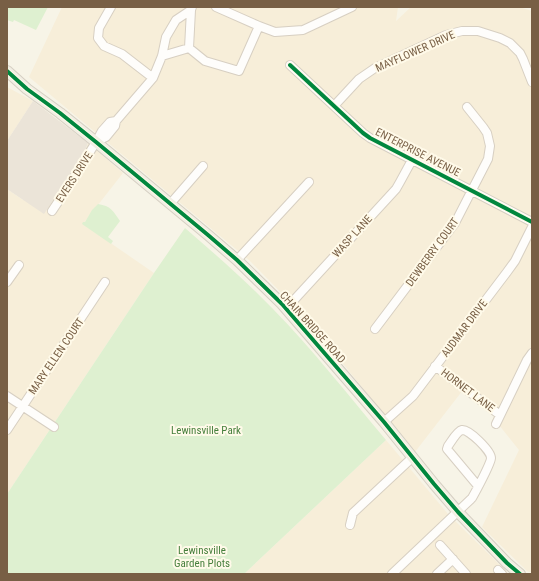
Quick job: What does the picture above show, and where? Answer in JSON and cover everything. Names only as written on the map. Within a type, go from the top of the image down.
[{"type":"main road","name":"CHAIN BRIDGE ROAD","points":[[7,70],[27,89]]},
{"type":"main road","name":"CHAIN BRIDGE ROAD","points":[[7,78],[27,89],[60,113],[237,260],[286,308],[384,422],[458,512],[520,574]]},
{"type":"street","points":[[110,7],[99,28],[98,38],[104,46],[122,54],[154,78]]},
{"type":"street","points":[[216,7],[275,32],[303,30],[352,7]]},
{"type":"street","points":[[96,142],[106,137],[115,126],[116,120],[154,78],[162,56],[166,37],[176,20],[191,8]]},
{"type":"street","points":[[189,48],[191,8]]},
{"type":"street","points":[[189,48],[205,61],[239,71],[259,26]]},
{"type":"street","name":"MAYFLOWER DRIVE","points":[[334,106],[359,80],[375,68],[454,32],[462,31],[478,31],[510,43],[520,53],[532,82]]},
{"type":"street","points":[[162,56],[189,48]]},
{"type":"street","name":"ENTERPRISE AVENUE","points":[[290,65],[362,133],[532,222]]},
{"type":"street","name":"DEWBERRY COURT","points":[[375,329],[455,224],[488,159],[490,146],[489,139],[483,127],[466,107]]},
{"type":"street","name":"EVERS DRIVE","points":[[52,211],[96,142]]},
{"type":"street","name":"WASP LANE","points":[[286,308],[396,189],[412,160]]},
{"type":"street","points":[[170,204],[203,166]]},
{"type":"street","points":[[237,260],[309,182]]},
{"type":"street","name":"AUDMAR DRIVE","points":[[384,422],[413,396],[515,261],[532,227]]},
{"type":"street","points":[[7,282],[19,265]]},
{"type":"street","name":"MARY ELLEN COURT","points":[[7,430],[105,282]]},
{"type":"street","points":[[496,424],[527,360],[532,353]]},
{"type":"street","name":"HORNET LANE","points":[[435,366],[500,415]]},
{"type":"street","points":[[7,396],[54,428]]},
{"type":"street","points":[[397,572],[471,499],[478,486],[490,462],[490,455],[475,438],[466,431],[462,430],[458,432],[447,449],[478,486]]},
{"type":"street","points":[[350,525],[353,513],[413,457]]},
{"type":"street","points":[[440,545],[466,574]]},
{"type":"street","points":[[437,574],[453,559]]},
{"type":"shaded area","points":[[62,7],[398,7],[396,21],[411,7],[519,7],[532,11],[532,573],[527,571],[482,527],[519,450],[499,425],[492,421],[494,416],[493,414],[463,390],[415,452],[304,316],[249,260],[29,77]]},
{"type":"shaded area","points":[[7,87],[33,101],[7,141]]},
{"type":"shaded area","points":[[33,101],[88,143],[83,155],[44,214],[7,189],[7,141]]},
{"type":"shaded area","points":[[88,143],[123,173],[83,224],[154,273],[7,494],[7,189],[23,200],[83,156]]},
{"type":"shaded area","points":[[386,440],[448,514],[509,574],[244,574]]},
{"type":"green space","points":[[7,7],[48,7],[36,30],[14,20],[13,22],[7,20]]},
{"type":"green space","points":[[98,204],[109,208],[120,221],[108,237],[113,241],[111,244],[82,224]]},
{"type":"green space","name":"Lewinsville Park","points":[[185,228],[241,277],[288,325],[331,373],[386,440],[244,574],[7,574],[7,494]]},
{"type":"cycle path","points":[[290,65],[370,138],[532,222]]},
{"type":"cycle path","points":[[7,71],[27,89],[96,142],[208,235],[237,260],[282,304],[384,422],[458,512],[507,563],[520,574]]},
{"type":"park label","name":"Lewinsville Garden Plots","points":[[202,556]]}]
